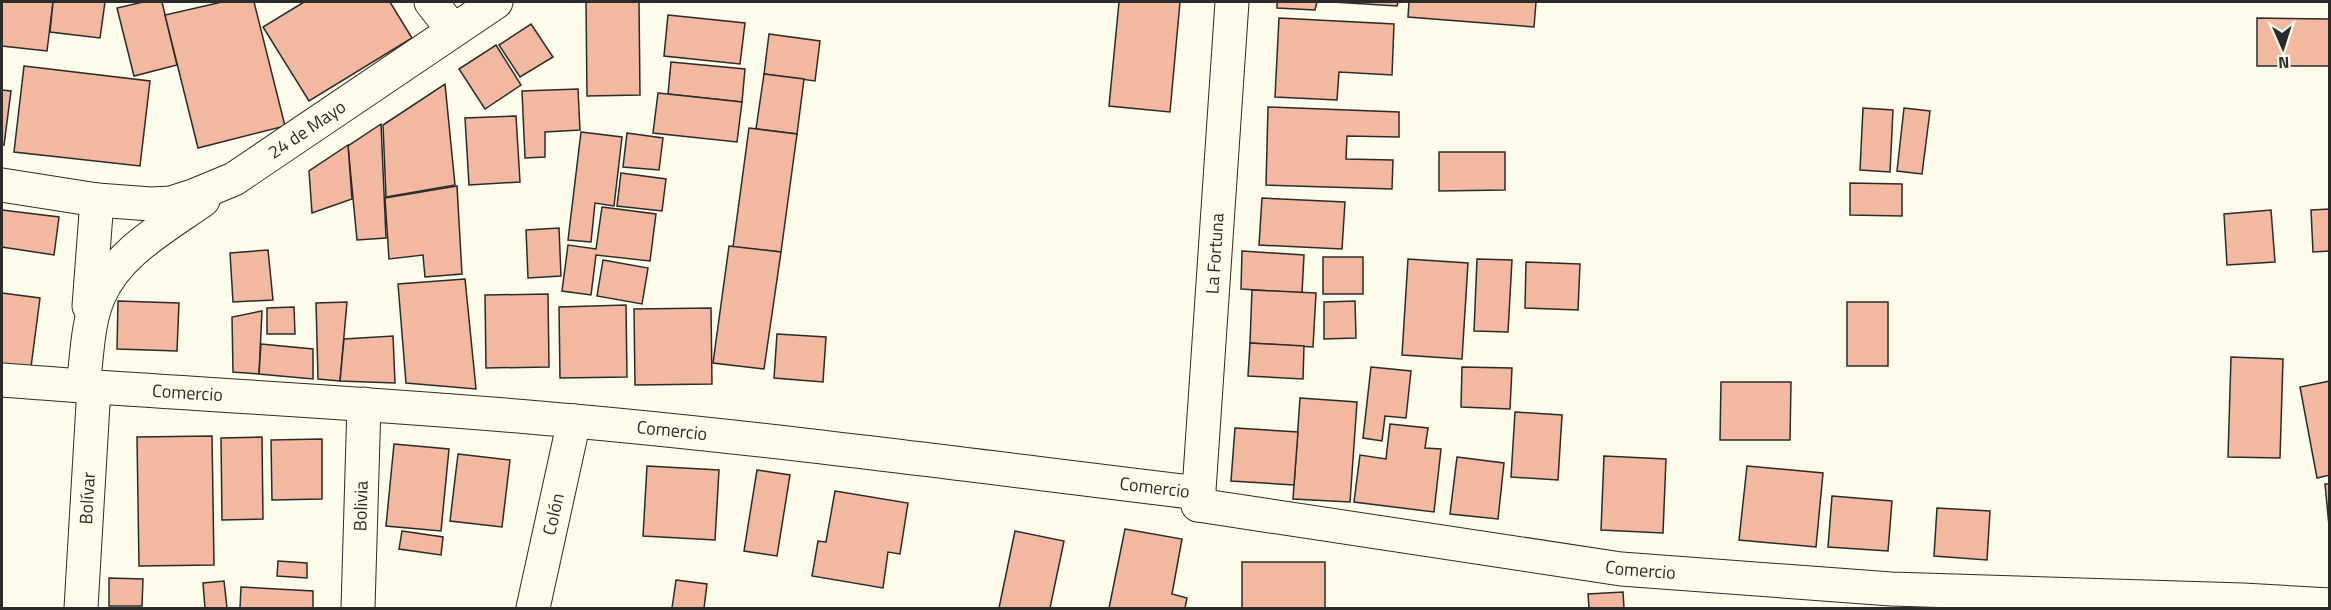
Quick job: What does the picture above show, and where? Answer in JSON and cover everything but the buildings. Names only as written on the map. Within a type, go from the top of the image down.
[{"type":"street","points":[[430,2],[453,30]]},
{"type":"street","name":"24 de Mayo","points":[[2,184],[97,200],[151,204],[171,203],[234,179],[496,2]]},
{"type":"street","name":"La Fortuna","points":[[1199,493],[1232,2]]},
{"type":"street","points":[[88,387],[93,315],[99,296],[110,277],[146,240],[234,179]]},
{"type":"street","name":"Bolívar","points":[[81,609],[97,200]]},
{"type":"street","name":"Comercio","points":[[2,380],[364,404],[574,421],[759,440],[1199,493],[1198,505],[1621,569],[1892,590],[2243,600],[2330,605]]},
{"type":"street","name":"Bolivia","points":[[358,609],[364,404]]},
{"type":"street","name":"Colón","points":[[533,609],[574,421]]}]
